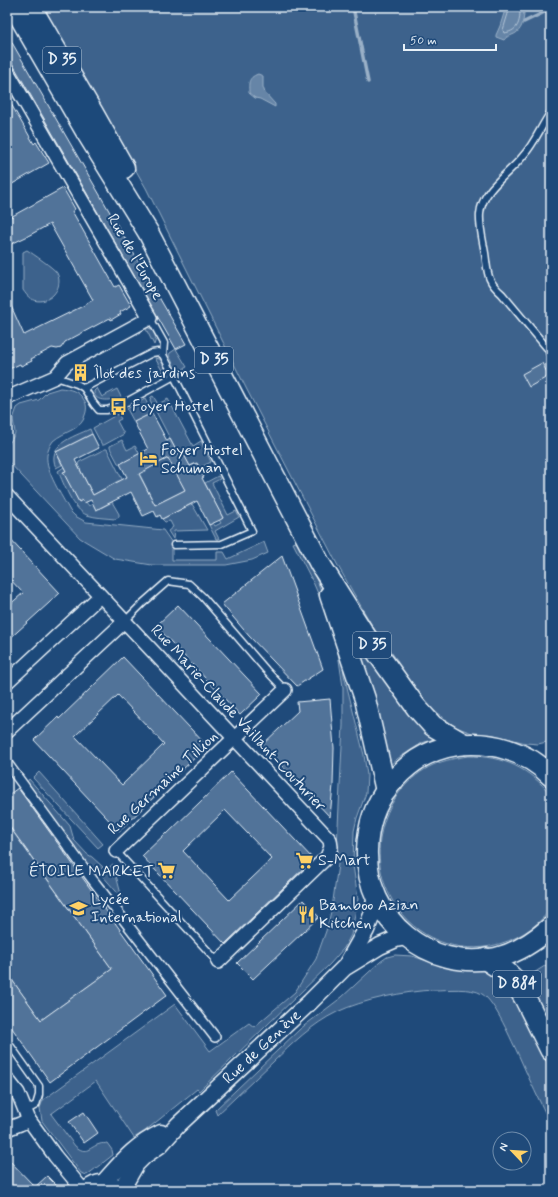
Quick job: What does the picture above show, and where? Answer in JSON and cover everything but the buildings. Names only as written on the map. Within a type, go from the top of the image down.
[{"type":"highway","name":"D 884","points":[[486,959],[507,973],[514,980],[525,998],[551,1050]]},
{"type":"main road","name":"D 35","points":[[16,11],[88,135],[148,232],[320,564],[368,640],[416,707],[433,726],[464,744]]},
{"type":"main road","name":"D 35","points":[[16,11],[93,114],[125,171],[148,232]]},
{"type":"main road","name":"D 35","points":[[320,564],[365,699],[386,791]]},
{"type":"main road","points":[[551,776],[531,760],[500,747],[464,744],[441,749],[420,757],[402,772],[386,791],[373,814],[368,835],[367,859],[368,870],[380,907],[406,937],[431,951],[446,956],[465,959],[486,959],[498,957],[521,949],[551,927]]},
{"type":"main road","points":[[531,760],[551,755]]},
{"type":"street","name":"Rue de l'Europe","points":[[7,71],[150,318],[67,363],[55,377],[7,398]]},
{"type":"street","name":"Rue Marie-Claude Vaillant-Couturier","points":[[7,496],[330,840],[331,847],[327,857],[220,964]]},
{"type":"street","points":[[7,682],[100,596]]},
{"type":"street","points":[[7,731],[124,622]]},
{"type":"street","name":"Rue Germaine Tillion","points":[[116,851],[285,690]]},
{"type":"street","points":[[7,763],[92,879],[214,1037]]},
{"type":"street","name":"Rue de Genève","points":[[344,968],[366,930],[372,915],[376,896]]},
{"type":"street","name":"Rue de Genève","points":[[121,1190],[136,1164],[144,1156],[160,1145],[178,1125],[310,1002],[344,968],[380,946],[396,939],[406,937]]},
{"type":"street","points":[[7,1079],[18,1093],[27,1115],[55,1156],[83,1190]]},
{"type":"street","points":[[7,1129],[20,1124],[27,1115]]},
{"type":"street","name":"Rue de Genève","points":[[103,1183],[136,1148],[154,1136],[178,1125]]},
{"type":"street","points":[[86,1190],[92,1185],[103,1183],[112,1186],[117,1190]]},
{"type":"lane","points":[[551,112],[526,154],[490,190],[483,203],[480,213],[488,276],[495,287],[548,349],[551,358]]},
{"type":"lane","points":[[150,318],[164,343],[163,355],[252,531],[222,544],[174,545]]},
{"type":"lane","points":[[84,388],[152,353],[158,352],[163,355]]},
{"type":"lane","points":[[55,377],[77,384],[84,388],[99,410],[107,410],[119,406],[174,376]]},
{"type":"lane","points":[[124,622],[168,581],[189,584],[203,597],[285,690]]},
{"type":"lane","points":[[116,851],[220,964]]},
{"type":"lane","points":[[7,1046],[10,1045],[39,1086],[39,1095],[36,1105],[27,1115]]},
{"type":"shaded area","points":[[42,7],[551,7],[551,741],[538,744],[526,743],[494,735],[472,733],[456,727],[426,705],[393,664],[397,660],[374,629],[338,566],[246,388],[146,188]]},
{"type":"shaded area","points":[[27,250],[55,271],[59,279],[57,290],[48,299],[43,301],[31,299],[23,290],[23,252]]},
{"type":"shaded area","points":[[145,327],[151,329],[154,333],[156,339],[154,345]]},
{"type":"shaded area","points":[[176,349],[187,367],[177,372],[169,355]]},
{"type":"shaded area","points":[[155,358],[160,359],[166,370],[164,374]]},
{"type":"shaded area","points":[[60,388],[77,393],[82,397],[86,405],[86,413],[80,424],[53,441],[47,455],[51,476],[70,511],[75,516],[86,522],[163,530],[172,543],[172,560],[217,560],[217,552],[224,552],[228,559],[264,542],[268,553],[252,560],[226,565],[152,565],[115,559],[80,538],[7,460],[7,446],[15,433],[13,419],[17,408],[21,405],[39,400],[47,392]]},
{"type":"shaded area","points":[[97,388],[102,397],[117,389],[121,397],[109,400],[97,398],[94,391]]},
{"type":"shaded area","points":[[153,396],[158,404],[168,399],[193,446],[201,441],[211,462],[199,468],[196,463],[190,466],[182,452],[178,454],[150,400]]},
{"type":"shaded area","points":[[145,399],[152,413],[134,422],[127,409]]},
{"type":"shaded area","points":[[118,414],[121,419],[117,421],[124,434],[102,445],[93,428]]},
{"type":"shaded area","points":[[90,429],[92,434],[56,452],[62,465],[56,468],[54,460],[55,453],[58,447],[63,442]]},
{"type":"shaded area","points":[[122,440],[127,450],[135,446],[140,454],[120,464],[118,463],[110,446]]},
{"type":"shaded area","points":[[107,449],[123,481],[118,481],[93,495],[78,465],[79,462]]},
{"type":"shaded area","points":[[169,458],[185,490],[155,505],[139,473]]},
{"type":"shaded area","points":[[64,467],[66,471],[64,472],[79,502],[82,500],[89,506],[93,504],[97,510],[112,502],[119,514],[119,517],[115,519],[87,515],[77,508],[58,471]]},
{"type":"shaded area","points":[[218,476],[220,479],[212,483],[228,515],[236,511],[239,517],[215,531],[219,539],[216,539],[209,525],[213,523],[215,526],[221,523],[219,520],[223,518],[205,483]]},
{"type":"shaded area","points":[[192,504],[207,530],[174,531],[173,539],[168,531],[173,527],[170,521],[165,522],[162,519]]},
{"type":"shaded area","points":[[296,542],[309,562],[329,609],[342,656],[344,675],[364,755],[367,775],[366,793],[354,831],[353,865],[358,899],[351,935],[344,948],[330,964],[199,1091],[197,1089],[145,1131],[134,1138],[96,1081],[51,1114],[75,1146],[79,1149],[85,1151],[96,1145],[107,1143],[112,1150],[113,1155],[87,1175],[81,1173],[42,1121],[40,1108],[43,1100],[175,1004],[210,1051],[249,1023],[254,1027],[295,992],[316,959],[326,931],[332,908],[339,857],[337,847],[343,725],[343,687],[338,653],[329,619],[313,582],[293,543]]},
{"type":"shaded area","points":[[343,607],[439,737],[422,743],[389,766]]},
{"type":"shaded area","points":[[468,756],[493,758],[514,765],[534,778],[551,795],[551,908],[539,922],[525,933],[500,944],[476,948],[446,944],[432,938],[413,926],[402,915],[390,896],[383,878],[379,859],[380,840],[384,822],[392,804],[403,789],[416,775],[433,765],[446,760]]},
{"type":"shaded area","points":[[39,772],[103,844],[98,848],[33,778]]},
{"type":"shaded area","points":[[29,779],[70,826],[74,840],[87,854],[103,867],[95,874],[27,782]]},
{"type":"shaded area","points":[[10,828],[112,969],[41,1020],[7,973],[7,830]]},
{"type":"shaded area","points":[[113,864],[122,898],[101,874]]},
{"type":"shaded area","points":[[395,955],[412,956],[449,968],[489,971],[506,981],[551,1070],[551,1125],[498,1013],[487,998],[482,994],[472,990],[459,989],[398,994],[371,1000],[337,1012],[319,1022],[303,1035],[217,1115],[215,1110],[300,1029],[342,997],[380,962],[387,957]]},
{"type":"shaded area","points":[[551,962],[551,1024],[526,978]]},
{"type":"water","points":[[506,7],[524,7],[524,15],[519,30],[504,40],[496,37],[496,35]]},
{"type":"water","points":[[258,74],[263,76],[263,87],[265,93],[275,104],[275,107],[255,98],[249,93],[250,79]]},
{"type":"waterway","points":[[353,7],[368,82]]},
{"type":"waterway","points":[[524,22],[551,9]]},
{"type":"place","name":"Îlot des jardins","points":[[80,373]]},
{"type":"place","name":"Foyer Hostel","points":[[119,406]]},
{"type":"place","name":"Foyer Hostel Schuman","points":[[148,459]]},
{"type":"place","name":"S-Mart","points":[[305,860]]},
{"type":"place","name":"ÉTOILE MARKET","points":[[167,871]]},
{"type":"place","name":"Lycée International","points":[[78,908]]},
{"type":"place","name":"Bamboo Azian Kitchen","points":[[306,914]]}]
